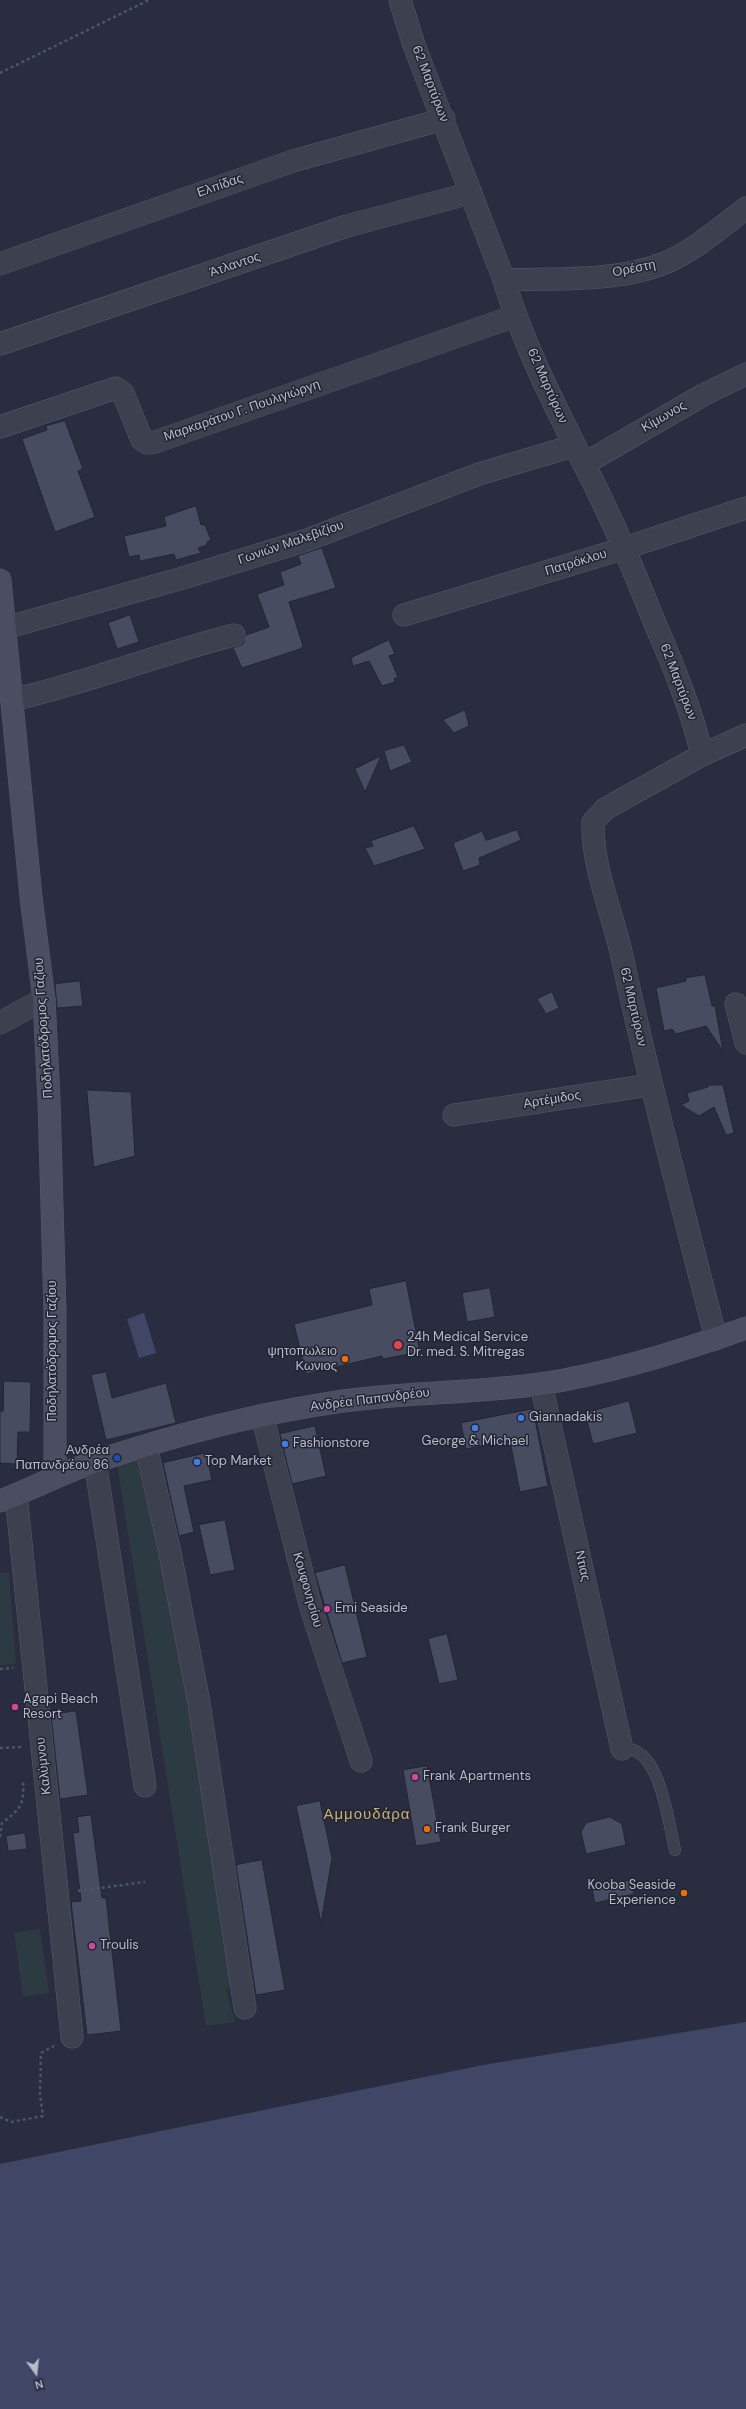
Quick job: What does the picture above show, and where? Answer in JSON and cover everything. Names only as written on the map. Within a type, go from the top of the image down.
[{"type":"street","name":"62 Μαρτύρων","points":[[400,0],[414,45],[444,119],[504,280],[515,316],[573,446],[584,464],[625,548],[679,680],[696,727],[702,755],[605,809],[593,822],[592,839],[597,865],[615,928],[650,1085],[716,1339]]},
{"type":"street","name":"Ελπίδας","points":[[0,264],[293,161],[444,119]]},
{"type":"street","name":"Άτλαντος","points":[[0,344],[347,226],[471,192]]},
{"type":"street","name":"Ορέστη","points":[[504,280],[600,276],[662,264],[689,249],[746,208]]},
{"type":"street","name":"Μαρκαράτου Γ. Πουλιγιώργη","points":[[0,427],[116,388],[123,393],[142,440],[147,443],[155,442],[515,316]]},
{"type":"street","name":"Κίμωνος","points":[[584,464],[703,395],[746,374]]},
{"type":"street","name":"Γωνιών Μαλεβιζίου","points":[[5,628],[183,578],[307,540],[479,474],[573,446]]},
{"type":"street","name":"Πατρόκλου","points":[[404,615],[625,548],[746,508]]},
{"type":"street","name":"Ποδηλατόδρομος Γαζίου","points":[[0,580],[31,897],[44,999],[49,1100],[54,1312],[55,1477]]},
{"type":"street","points":[[12,700],[47,692],[151,658],[234,635]]},
{"type":"street","points":[[702,755],[746,735]]},
{"type":"street","points":[[0,1022],[44,999]]},
{"type":"street","points":[[736,1004],[746,1043]]},
{"type":"street","name":"Αρτέμιδος","points":[[454,1115],[650,1085]]},
{"type":"street","name":"Ανδρέα Παπανδρέου","points":[[8,1498],[95,1461],[262,1415],[383,1396],[541,1384],[628,1366],[716,1339],[746,1328]]},
{"type":"street","name":"Ντιας","points":[[541,1384],[622,1749]]},
{"type":"street","name":"Κουφονησίου","points":[[262,1415],[311,1608],[362,1761]]},
{"type":"street","points":[[146,1446],[170,1555],[199,1703],[245,2008]]},
{"type":"street","points":[[95,1461],[145,1786]]},
{"type":"street","name":"Καλύμνου","points":[[8,1498],[57,1894],[72,2037]]},
{"type":"lane","points":[[622,1749],[631,1748],[641,1752],[653,1766],[675,1850]]},
{"type":"path","points":[[0,73],[149,0]]},
{"type":"path","points":[[0,1668],[14,1668]]},
{"type":"path","points":[[22,1747],[22,1755]]},
{"type":"path","points":[[0,1748],[29,1747]]},
{"type":"path","points":[[0,1837],[2,1823],[14,1813],[24,1800],[23,1777]]},
{"type":"path","points":[[57,1894],[146,1882]]},
{"type":"path","points":[[0,2117],[11,2122],[43,2116],[40,2094],[41,2053]]},
{"type":"shaded area","points":[[143,1455],[172,1599],[234,1984],[226,1990],[235,2022],[206,2026],[117,1464]]},
{"type":"shaded area","points":[[0,1573],[9,1573],[16,1664],[0,1665]]},
{"type":"shaded area","points":[[40,1929],[49,1993],[23,1997],[14,1933]]},
{"type":"water","points":[[144,1313],[156,1353],[139,1358],[127,1319]]},
{"type":"water","points":[[746,2022],[746,2409],[0,2409],[0,2164],[483,2065]]},
{"type":"building","points":[[65,421],[83,469],[78,471],[95,517],[55,532],[22,439],[47,430],[46,426]]},
{"type":"building","points":[[196,506],[201,525],[205,525],[211,540],[207,542],[207,545],[198,548],[201,553],[176,560],[174,554],[140,561],[139,555],[129,557],[124,536],[166,526],[164,517]]},
{"type":"building","points":[[322,548],[336,588],[289,602],[303,646],[300,649],[242,668],[233,648],[243,644],[246,635],[269,627],[257,594],[284,585],[280,572],[301,564],[298,556]]},
{"type":"building","points":[[130,615],[139,642],[117,649],[108,623]]},
{"type":"building","points":[[389,640],[395,654],[389,656],[398,677],[394,679],[395,682],[382,686],[369,661],[353,666],[351,658]]},
{"type":"building","points":[[465,710],[469,726],[454,733],[443,720]]},
{"type":"building","points":[[404,745],[412,762],[390,771],[384,751]]},
{"type":"building","points":[[381,756],[365,792],[355,769]]},
{"type":"building","points":[[414,826],[425,849],[374,866],[365,848],[373,846],[371,841]]},
{"type":"building","points":[[517,830],[521,840],[479,858],[480,865],[463,871],[453,843],[482,831],[486,840]]},
{"type":"building","points":[[705,975],[712,1006],[715,1006],[723,1051],[706,1026],[676,1034],[672,1029],[664,1031],[656,988],[686,981],[686,978]]},
{"type":"building","points":[[80,981],[83,1006],[57,1008],[55,984]]},
{"type":"building","points":[[552,992],[559,1008],[546,1014],[537,999]]},
{"type":"building","points":[[707,1085],[723,1085],[734,1133],[726,1135],[714,1107],[699,1116],[681,1105],[689,1101],[687,1093],[708,1087]]},
{"type":"building","points":[[87,1090],[131,1092],[135,1156],[94,1167]]},
{"type":"building","points":[[406,1281],[420,1352],[383,1359],[382,1356],[306,1374],[294,1324],[372,1305],[369,1289]]},
{"type":"building","points":[[490,1288],[495,1317],[467,1322],[462,1293]]},
{"type":"building","points":[[106,1372],[112,1398],[166,1383],[176,1423],[106,1440],[91,1375]]},
{"type":"building","points":[[4,1381],[31,1382],[30,1432],[18,1432],[17,1464],[0,1463],[0,1411],[3,1411]]},
{"type":"building","points":[[629,1401],[637,1433],[593,1444],[585,1413]]},
{"type":"building","points":[[533,1409],[548,1486],[520,1492],[510,1441],[466,1449],[461,1423]]},
{"type":"building","points":[[315,1426],[326,1476],[292,1484],[280,1434]]},
{"type":"building","points":[[206,1453],[212,1480],[184,1486],[194,1532],[179,1536],[163,1463]]},
{"type":"building","points":[[225,1520],[235,1570],[210,1575],[199,1525]]},
{"type":"building","points":[[345,1565],[367,1657],[342,1663],[315,1573]]},
{"type":"building","points":[[447,1634],[458,1680],[439,1684],[428,1639]]},
{"type":"building","points":[[76,1711],[88,1795],[60,1799],[51,1715]]},
{"type":"building","points":[[427,1766],[441,1842],[416,1846],[403,1770]]},
{"type":"building","points":[[320,1801],[332,1858],[321,1923],[296,1806]]},
{"type":"building","name":"Troulis","points":[[91,1815],[102,1898],[106,1898],[121,2031],[87,2035],[71,1902],[81,1901],[73,1833],[79,1832],[77,1817]]},
{"type":"building","points":[[610,1817],[622,1824],[626,1845],[586,1854],[581,1832],[586,1823]]},
{"type":"building","points":[[25,1833],[27,1849],[8,1851],[6,1836]]},
{"type":"building","points":[[262,1860],[285,1990],[256,1995],[236,1865]]},
{"type":"building","points":[[631,1880],[634,1894],[595,1903],[592,1889]]},
{"type":"place","name":"24h Medical Service Dr. med. S. Mitregas","points":[[398,1345]]},
{"type":"place","name":"ψητοπωλειο Κωνιος","points":[[345,1359]]},
{"type":"place","name":"Giannadakis","points":[[521,1418]]},
{"type":"place","name":"George & Michael","points":[[475,1428]]},
{"type":"place","name":"Fashionstore","points":[[285,1444]]},
{"type":"place","name":"Ανδρέα Παπανδρέου 86","points":[[117,1458]]},
{"type":"place","name":"Top Market","points":[[197,1462]]},
{"type":"place","name":"Emi Seaside","points":[[327,1609]]},
{"type":"place","name":"Agapi Beach Resort","points":[[15,1707]]},
{"type":"place","name":"Frank Apartments","points":[[415,1777]]},
{"type":"place","name":"Frank Burger","points":[[427,1829]]},
{"type":"place","name":"Kooba Seaside Experience","points":[[684,1893]]},
{"type":"place","name":"Troulis","points":[[92,1946]]},
{"type":"district","name":"Αμμουδάρα","points":[[367,1815]]}]
